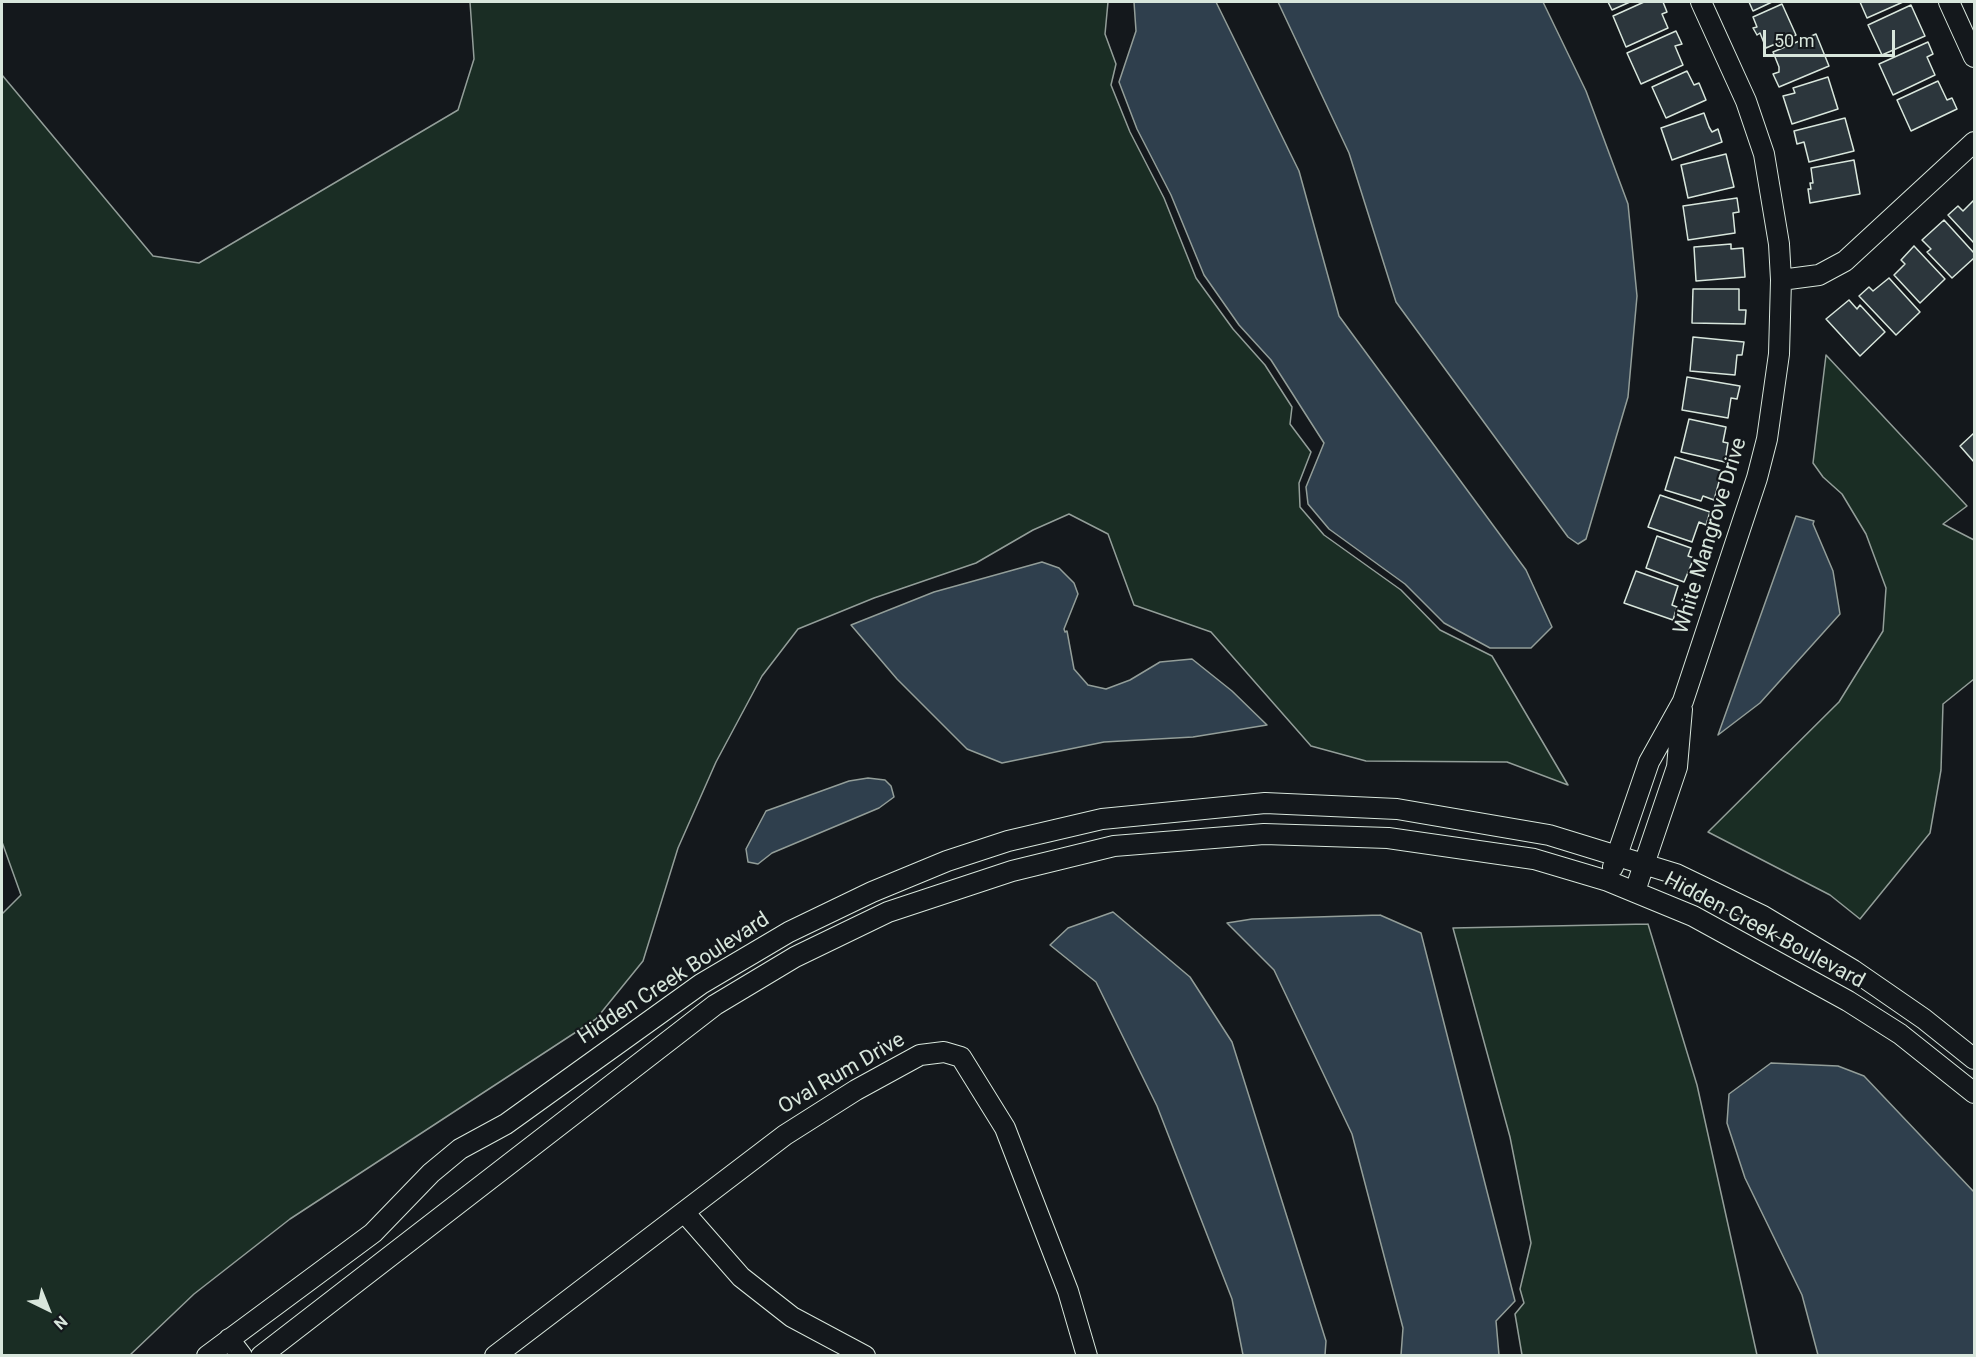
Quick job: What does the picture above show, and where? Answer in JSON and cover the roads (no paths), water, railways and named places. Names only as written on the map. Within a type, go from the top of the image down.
[{"type":"street","name":"White Mangrove Drive","points":[[1608,881],[1649,762],[1683,701],[1758,478],[1767,439],[1779,354],[1781,280],[1774,201],[1764,154],[1746,101],[1701,2]]},
{"type":"street","points":[[1949,2],[1974,57]]},
{"type":"street","points":[[1781,280],[1819,275],[1845,261],[1974,142]]},
{"type":"street","name":"White Mangrove Drive","points":[[1635,891],[1677,767],[1683,701]]},
{"type":"street","name":"Hidden Creek Boulevard","points":[[207,1356],[373,1233],[431,1173],[460,1149],[506,1124],[701,984],[789,932],[872,892],[947,861],[1008,841],[1102,819],[1264,803],[1397,809],[1549,835],[1676,874],[1763,916],[1853,970],[1924,1019],[1974,1059]]},
{"type":"street","name":"Hidden Creek Boulevard","points":[[261,1356],[716,1005],[795,957],[888,912],[1012,871],[1114,846],[1264,834],[1400,840],[1534,859],[1608,881],[1693,916],[1848,1001],[1900,1034],[1974,1091]]},
{"type":"street","name":"Oval Rum Drive","points":[[507,1352],[785,1135],[856,1090],[920,1055],[944,1052],[961,1057],[1005,1128],[1068,1291],[1087,1356]]},
{"type":"street","points":[[684,1212],[741,1277],[792,1317],[865,1356]]},
{"type":"street","points":[[229,1339],[242,1356]]},
{"type":"water","points":[[1134,2],[1216,2],[1299,171],[1339,316],[1526,570],[1552,627],[1531,648],[1490,648],[1444,623],[1405,584],[1329,529],[1308,504],[1306,487],[1324,443],[1271,360],[1239,325],[1204,275],[1171,195],[1137,129],[1119,82],[1136,31]]},
{"type":"water","points":[[1278,2],[1543,2],[1586,91],[1628,204],[1637,296],[1628,397],[1586,539],[1578,544],[1568,537],[1396,302],[1349,153]]},
{"type":"water","points":[[1796,516],[1814,521],[1813,524],[1833,571],[1840,614],[1760,703],[1718,735]]},
{"type":"water","points":[[1042,562],[1059,568],[1074,583],[1078,594],[1064,629],[1065,632],[1067,631],[1074,669],[1088,685],[1106,689],[1130,680],[1160,662],[1192,659],[1232,691],[1267,725],[1193,737],[1104,742],[1002,763],[967,749],[897,679],[851,625],[934,592]]},
{"type":"water","points":[[868,778],[885,780],[891,786],[894,797],[879,808],[772,853],[758,864],[748,862],[746,849],[766,811],[849,781]]},
{"type":"water","points":[[1113,912],[1190,977],[1232,1042],[1326,1341],[1325,1355],[1243,1355],[1232,1299],[1157,1106],[1096,982],[1050,945],[1068,928]]},
{"type":"water","points":[[1380,915],[1421,933],[1515,1301],[1496,1321],[1499,1355],[1401,1355],[1403,1328],[1352,1134],[1274,970],[1227,923],[1252,919]]},
{"type":"water","points":[[1771,1063],[1838,1066],[1864,1076],[1974,1192],[1974,1355],[1818,1355],[1802,1295],[1745,1178],[1727,1123],[1729,1094]]}]
